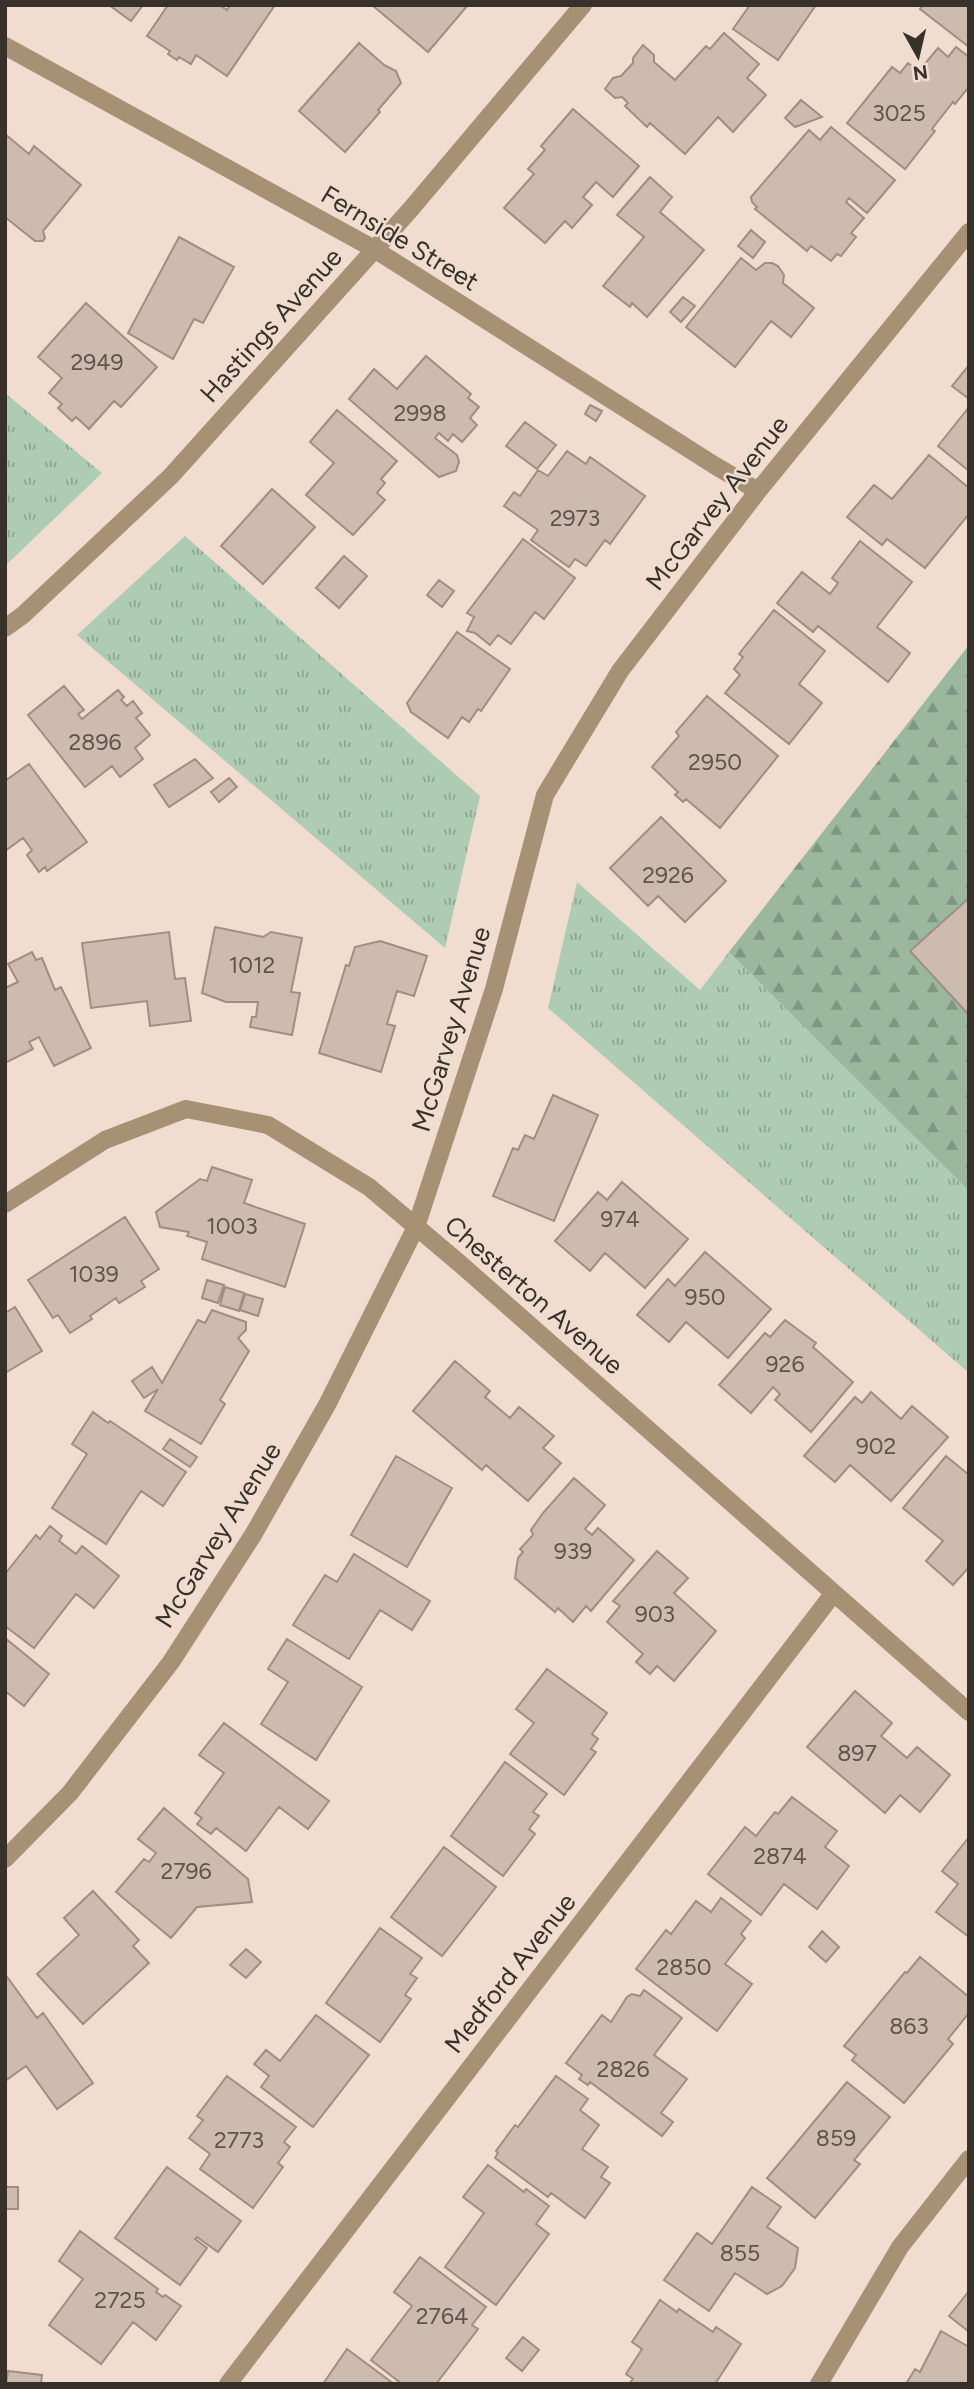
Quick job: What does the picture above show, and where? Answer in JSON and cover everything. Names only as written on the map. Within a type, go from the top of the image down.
[{"type":"street","name":"Hastings Avenue","points":[[5,628],[23,615],[171,476],[374,249],[583,5]]},
{"type":"street","name":"Fernside Street","points":[[5,46],[374,249],[758,491]]},
{"type":"street","name":"McGarvey Avenue","points":[[5,1859],[70,1793],[171,1662],[253,1535],[328,1403],[416,1227],[494,989],[545,795],[620,671],[758,491],[969,232]]},
{"type":"street","name":"Chesterton Avenue","points":[[5,1204],[105,1140],[186,1109],[268,1125],[369,1186],[969,1712]]},
{"type":"street","name":"Medford Avenue","points":[[228,2384],[833,1594]]},
{"type":"street","points":[[819,2384],[900,2246],[969,2159]]},
{"type":"green space","points":[[5,393],[102,473],[5,566]]},
{"type":"green space","points":[[185,536],[480,796],[445,948],[77,635]]},
{"type":"green space","points":[[969,645],[969,898],[910,951],[969,1015],[969,1191],[729,952]]},
{"type":"green space","points":[[577,882],[700,990],[729,952],[969,1191],[969,1373],[548,1008]]},
{"type":"building","points":[[109,5],[143,5],[131,21]]},
{"type":"building","points":[[168,5],[219,5],[227,10],[230,5],[275,5],[227,76],[196,55],[191,64],[179,57],[177,60],[168,54],[170,51],[147,36]]},
{"type":"building","points":[[372,5],[468,5],[428,52]]},
{"type":"building","points":[[750,5],[816,5],[778,60],[733,29]]},
{"type":"building","points":[[923,5],[969,5],[969,47],[920,9]]},
{"type":"building","points":[[724,33],[759,64],[747,78],[766,95],[733,132],[718,117],[685,154],[650,123],[647,127],[625,106],[628,103],[622,97],[615,98],[605,89],[613,78],[621,76],[633,63],[633,58],[643,45],[654,55],[654,62],[675,80],[706,46],[710,49]]},
{"type":"building","points":[[359,43],[384,65],[396,71],[401,83],[345,152],[299,111]]},
{"type":"building","points":[[956,47],[969,57],[969,87],[955,104],[953,102],[932,129],[935,131],[905,169],[847,123],[892,67],[900,73],[908,63],[919,71],[938,48],[948,57]]},
{"type":"building","points":[[801,100],[822,117],[795,127],[785,118]]},
{"type":"building","points":[[573,109],[639,166],[613,197],[596,182],[583,197],[592,205],[572,228],[565,221],[545,243],[504,208],[534,174],[528,169],[545,150],[541,146]]},
{"type":"building","points":[[831,127],[895,180],[867,213],[849,198],[846,202],[864,218],[851,233],[856,237],[841,256],[837,254],[831,261],[811,246],[807,251],[755,209],[757,207],[751,197],[809,130],[820,140]]},
{"type":"building","points":[[5,134],[29,154],[34,146],[81,185],[43,231],[43,241],[35,241],[5,217]]},
{"type":"building","points":[[650,177],[672,197],[660,212],[704,250],[647,317],[632,303],[630,307],[603,286],[644,237],[617,215]]},
{"type":"building","points":[[751,230],[765,242],[753,258],[738,246]]},
{"type":"building","points":[[179,237],[234,267],[203,323],[194,319],[173,359],[128,333]]},
{"type":"building","points":[[741,258],[756,270],[765,263],[778,266],[784,275],[783,283],[814,308],[791,337],[771,321],[735,367],[686,327]]},
{"type":"building","points":[[683,297],[695,306],[681,322],[670,312]]},
{"type":"building","points":[[86,303],[157,367],[121,407],[114,401],[89,429],[76,417],[72,421],[58,408],[62,404],[49,393],[62,378],[38,357]]},
{"type":"building","points":[[426,356],[471,394],[468,398],[479,407],[470,418],[477,425],[462,442],[453,434],[448,441],[439,433],[435,438],[457,455],[459,462],[456,471],[439,477],[349,399],[374,369],[397,389]]},
{"type":"building","points":[[969,365],[969,399],[952,386]]},
{"type":"building","points":[[590,405],[602,411],[596,421],[585,414]]},
{"type":"building","points":[[969,407],[969,471],[938,446]]},
{"type":"building","points":[[337,410],[397,461],[381,479],[385,483],[377,493],[385,500],[353,535],[306,495],[334,463],[310,442]]},
{"type":"building","points":[[525,422],[556,445],[537,469],[506,446]]},
{"type":"building","points":[[567,451],[586,464],[590,457],[645,496],[610,544],[605,540],[586,566],[575,559],[569,567],[531,540],[538,530],[504,506],[514,492],[520,496],[538,470],[548,476]]},
{"type":"building","points":[[929,455],[969,488],[969,514],[925,568],[887,539],[882,545],[847,517],[874,485],[892,499]]},
{"type":"building","points":[[272,489],[315,527],[263,584],[221,546]]},
{"type":"building","points":[[523,539],[575,578],[544,619],[535,612],[511,644],[498,635],[490,645],[475,633],[467,631],[474,617],[467,613]]},
{"type":"building","points":[[860,541],[912,582],[877,627],[910,653],[888,682],[818,626],[813,632],[777,603],[802,572],[830,594],[838,583],[832,578]]},
{"type":"building","points":[[344,556],[367,576],[339,608],[316,588]]},
{"type":"building","points":[[439,580],[454,591],[442,607],[427,595]]},
{"type":"building","points":[[774,610],[825,651],[799,684],[822,703],[789,744],[725,693],[740,675],[734,669],[743,657],[739,654]]},
{"type":"building","points":[[457,632],[510,669],[481,711],[478,709],[469,722],[462,717],[448,738],[411,712],[407,703]]},
{"type":"building","points":[[64,686],[84,710],[78,714],[82,719],[118,690],[124,697],[121,700],[127,706],[133,701],[142,713],[136,718],[150,735],[135,748],[143,759],[120,777],[112,766],[85,787],[28,715]]},
{"type":"building","points":[[707,696],[778,756],[720,828],[686,799],[683,802],[675,795],[678,792],[652,767],[679,736],[676,732]]},
{"type":"building","points":[[195,759],[213,778],[169,807],[154,785]]},
{"type":"building","points":[[29,764],[87,842],[47,871],[45,867],[39,872],[27,855],[32,850],[23,838],[5,851],[5,781]]},
{"type":"building","points":[[229,778],[237,787],[219,802],[211,792]]},
{"type":"building","points":[[661,817],[726,881],[685,922],[658,896],[648,906],[610,868]]},
{"type":"building","points":[[969,898],[969,1015],[910,951]]},
{"type":"building","points":[[215,927],[263,937],[271,932],[302,938],[291,992],[300,993],[292,1035],[250,1027],[252,1017],[256,1017],[258,1002],[226,1002],[202,993]]},
{"type":"building","points":[[169,932],[175,979],[185,978],[191,1021],[150,1026],[147,1001],[91,1008],[82,943]]},
{"type":"building","points":[[380,941],[427,956],[414,996],[397,991],[387,1024],[395,1026],[381,1072],[319,1053],[346,965],[349,966],[355,947]]},
{"type":"building","points":[[32,952],[36,960],[42,958],[55,990],[61,987],[91,1048],[54,1066],[39,1037],[29,1042],[33,1049],[5,1063],[5,988],[18,982],[8,964]]},
{"type":"building","points":[[553,1095],[598,1115],[554,1221],[493,1196],[513,1148],[518,1150],[525,1135],[534,1139]]},
{"type":"building","points":[[212,1167],[252,1180],[244,1203],[305,1224],[285,1287],[202,1259],[207,1242],[187,1236],[189,1232],[160,1227],[156,1212],[200,1179],[207,1181]]},
{"type":"building","points":[[622,1182],[688,1239],[645,1288],[605,1253],[590,1271],[555,1241],[598,1192],[607,1200]]},
{"type":"building","points":[[125,1217],[159,1269],[141,1281],[145,1287],[119,1303],[116,1298],[90,1316],[92,1319],[70,1333],[58,1315],[53,1318],[28,1280]]},
{"type":"building","points":[[705,1252],[771,1309],[728,1358],[686,1322],[669,1342],[637,1315],[668,1279],[675,1286]]},
{"type":"building","points":[[207,1280],[224,1285],[218,1303],[202,1298]]},
{"type":"building","points":[[225,1287],[244,1293],[239,1311],[220,1305]]},
{"type":"building","points":[[245,1294],[263,1299],[258,1316],[240,1310]]},
{"type":"building","points":[[15,1307],[42,1351],[5,1373],[5,1313]]},
{"type":"building","points":[[212,1310],[246,1322],[246,1330],[238,1338],[249,1351],[220,1400],[225,1404],[201,1444],[145,1411],[158,1389],[144,1398],[132,1381],[152,1367],[162,1383],[198,1320],[205,1323]]},
{"type":"building","points":[[785,1320],[816,1343],[813,1347],[853,1382],[811,1432],[775,1400],[780,1394],[773,1387],[751,1413],[719,1385],[765,1333],[770,1337]]},
{"type":"building","points":[[455,1361],[490,1391],[485,1397],[510,1418],[519,1407],[554,1436],[543,1448],[561,1463],[528,1501],[486,1465],[482,1470],[413,1411]]},
{"type":"building","points":[[871,1392],[901,1419],[912,1406],[948,1437],[891,1501],[850,1465],[835,1482],[804,1456],[855,1397],[862,1403]]},
{"type":"building","points":[[93,1412],[186,1472],[163,1506],[141,1491],[106,1544],[52,1508],[87,1454],[72,1444]]},
{"type":"building","points":[[170,1439],[197,1457],[190,1467],[163,1449]]},
{"type":"building","points":[[396,1456],[452,1488],[407,1567],[351,1535]]},
{"type":"building","points":[[946,1456],[969,1475],[969,1567],[953,1585],[926,1561],[943,1541],[903,1508]]},
{"type":"building","points":[[574,1478],[605,1505],[585,1529],[592,1535],[598,1528],[634,1560],[591,1611],[586,1606],[573,1622],[558,1608],[555,1612],[515,1578],[518,1558],[523,1552],[520,1549],[533,1535],[531,1530]]},
{"type":"building","points":[[50,1526],[62,1536],[59,1541],[76,1554],[82,1546],[119,1576],[94,1608],[76,1594],[34,1648],[5,1626],[5,1574],[36,1535],[40,1539]]},
{"type":"building","points":[[657,1551],[688,1578],[674,1593],[716,1631],[674,1681],[657,1666],[650,1674],[636,1662],[643,1654],[607,1622],[620,1606],[613,1601]]},
{"type":"building","points":[[354,1554],[430,1601],[412,1630],[380,1610],[349,1659],[293,1625],[325,1575],[337,1582]]},
{"type":"building","points":[[5,1638],[49,1674],[24,1706],[5,1691]]},
{"type":"building","points":[[287,1639],[362,1687],[316,1760],[261,1724],[288,1682],[268,1669]]},
{"type":"building","points":[[547,1669],[607,1713],[592,1734],[598,1739],[591,1749],[596,1752],[564,1795],[510,1754],[534,1723],[516,1709]]},
{"type":"building","points":[[855,1691],[892,1723],[881,1736],[907,1758],[917,1747],[950,1775],[920,1812],[900,1795],[885,1813],[807,1747]]},
{"type":"building","points":[[224,1723],[329,1801],[308,1829],[279,1807],[246,1851],[216,1828],[211,1834],[197,1824],[202,1818],[195,1813],[224,1773],[199,1755]]},
{"type":"building","points":[[505,1762],[547,1794],[533,1812],[539,1816],[529,1829],[535,1834],[503,1876],[451,1836]]},
{"type":"building","points":[[792,1797],[837,1831],[825,1847],[849,1866],[817,1909],[784,1884],[761,1915],[708,1874],[745,1827],[756,1836],[775,1812],[778,1814]]},
{"type":"building","points":[[164,1808],[248,1879],[252,1902],[197,1907],[171,1938],[116,1892],[144,1859],[149,1862],[156,1853],[138,1839]]},
{"type":"building","points":[[969,1837],[969,1937],[936,1912],[958,1884],[942,1871]]},
{"type":"building","points":[[444,1847],[496,1887],[442,1956],[391,1917]]},
{"type":"building","points":[[93,1891],[139,1940],[133,1946],[149,1963],[83,2024],[37,1974],[79,1935],[64,1918]]},
{"type":"building","points":[[721,1898],[751,1921],[741,1934],[745,1938],[725,1964],[752,1984],[717,2031],[636,1969],[666,1930],[671,1934],[696,1901],[711,1912]]},
{"type":"building","points":[[380,1928],[422,1958],[410,1974],[417,1978],[405,1995],[411,1999],[380,2042],[326,2003]]},
{"type":"building","points":[[822,1931],[839,1947],[826,1962],[809,1947]]},
{"type":"building","points":[[246,1949],[261,1962],[246,1978],[230,1965]]},
{"type":"building","points":[[920,1957],[969,1997],[969,2013],[948,2039],[953,2044],[904,2103],[852,2060],[856,2055],[844,2046]]},
{"type":"building","points":[[5,1974],[37,2018],[43,2013],[93,2083],[57,2109],[26,2066],[5,2081]]},
{"type":"building","points":[[644,1990],[682,2018],[654,2055],[687,2079],[661,2113],[673,2122],[662,2136],[590,2082],[588,2085],[579,2079],[582,2075],[566,2063],[602,2015],[611,2022],[627,1997],[632,1994],[640,1996]]},
{"type":"building","points":[[316,2015],[369,2055],[313,2127],[261,2087],[269,2076],[254,2064],[266,2050],[280,2061]]},
{"type":"building","points":[[227,2076],[296,2127],[284,2142],[290,2147],[278,2163],[283,2167],[253,2208],[200,2169],[210,2154],[189,2138],[203,2120],[197,2116]]},
{"type":"building","points":[[556,2076],[588,2099],[580,2110],[599,2125],[582,2149],[608,2167],[601,2177],[610,2183],[585,2218],[551,2193],[548,2197],[495,2158],[498,2153],[496,2151],[515,2125],[518,2127]]},
{"type":"building","points":[[847,2082],[890,2117],[854,2160],[860,2164],[815,2218],[767,2178]]},
{"type":"building","points":[[488,2165],[524,2192],[526,2189],[549,2206],[536,2224],[549,2234],[496,2305],[445,2267],[484,2213],[463,2197]]},
{"type":"building","points":[[167,2167],[241,2221],[218,2252],[197,2237],[195,2239],[207,2248],[180,2285],[115,2238]]},
{"type":"building","points":[[5,2187],[18,2187],[18,2209],[5,2209]]},
{"type":"building","points":[[752,2187],[781,2207],[767,2227],[798,2248],[795,2268],[782,2286],[767,2294],[735,2273],[709,2311],[664,2280],[697,2233],[712,2244]]},
{"type":"building","points":[[80,2231],[158,2289],[156,2292],[181,2306],[156,2340],[133,2322],[101,2364],[49,2325],[83,2279],[59,2261]]},
{"type":"building","points":[[420,2257],[486,2307],[472,2325],[478,2329],[436,2384],[402,2384],[371,2360],[412,2306],[394,2292]]},
{"type":"building","points":[[969,2291],[969,2332],[949,2316]]},
{"type":"building","points":[[660,2300],[677,2312],[679,2309],[713,2332],[716,2327],[741,2344],[715,2384],[629,2384],[633,2379],[626,2374],[642,2349],[632,2342]]},
{"type":"building","points":[[941,2331],[969,2347],[969,2384],[906,2384],[915,2369],[920,2372]]},
{"type":"building","points":[[523,2337],[539,2350],[522,2371],[506,2358]]},
{"type":"building","points":[[347,2349],[394,2384],[323,2384]]},
{"type":"building","points":[[8,2371],[42,2375],[41,2384],[6,2384]]}]
